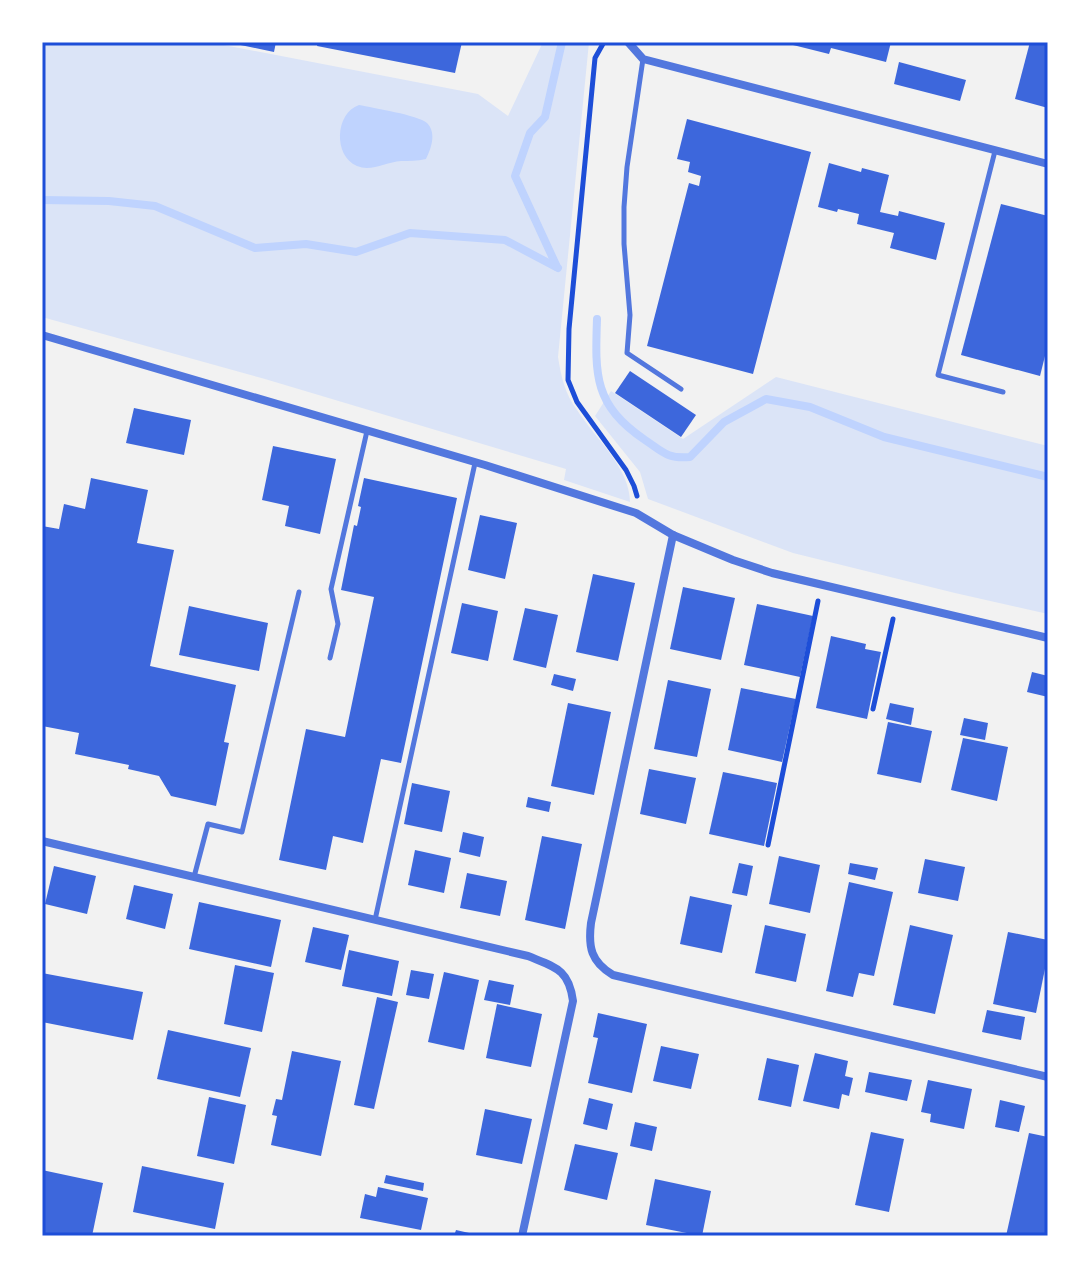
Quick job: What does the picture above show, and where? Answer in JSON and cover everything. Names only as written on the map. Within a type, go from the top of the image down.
[{"type":"street","points":[[628,42],[643,59],[1048,164]]},
{"type":"street","points":[[42,335],[636,513],[673,535],[772,573],[1048,638]]},
{"type":"street","points":[[673,535],[591,923],[591,950],[602,969],[613,975],[1048,1077]]},
{"type":"street","points":[[42,841],[528,956],[557,968],[571,985],[573,1001],[522,1236]]},
{"type":"lane","points":[[643,59],[626,180],[624,244],[630,315],[627,353],[681,389]]},
{"type":"lane","points":[[995,151],[938,375],[1003,392]]},
{"type":"lane","points":[[330,658],[338,624],[331,589],[367,431]]},
{"type":"lane","points":[[375,920],[475,463]]},
{"type":"lane","points":[[194,877],[208,824],[242,832],[299,592]]},
{"type":"path","points":[[604,42],[595,58],[569,329],[568,380],[577,402],[630,478],[638,502],[636,513]]},
{"type":"path","points":[[768,845],[821,584]]},
{"type":"path","points":[[873,709],[897,602]]},
{"type":"shaded area","points":[[42,42],[208,42],[478,94],[508,116],[543,42],[589,42],[558,357],[569,398],[618,465],[630,502],[564,480],[566,469],[265,379],[42,317]]},
{"type":"shaded area","points":[[776,377],[1048,446],[1048,614],[793,553],[648,499],[640,472],[595,416],[611,391],[683,439]]},
{"type":"water","points":[[359,105],[427,123],[432,136],[426,159],[368,168],[349,161],[341,144],[341,125],[345,116]]},
{"type":"building","points":[[231,42],[276,42],[274,52]]},
{"type":"building","points":[[318,42],[462,42],[455,73],[317,46]]},
{"type":"building","points":[[794,42],[891,42],[886,62],[831,48],[829,54],[793,45]]},
{"type":"building","points":[[1030,42],[1048,44],[1048,108],[1015,99]]},
{"type":"building","points":[[899,62],[966,80],[960,101],[894,84]]},
{"type":"building","points":[[687,119],[811,152],[753,374],[647,346],[689,183],[699,186],[701,176],[688,172],[690,162],[677,159]]},
{"type":"building","points":[[829,163],[861,172],[862,168],[889,175],[880,212],[898,216],[899,211],[945,223],[936,260],[890,248],[894,233],[857,224],[859,214],[818,207]]},
{"type":"building","points":[[1001,204],[1048,216],[1048,344],[1040,376],[961,355]]},
{"type":"building","points":[[630,371],[696,415],[681,437],[615,393]]},
{"type":"building","points":[[134,408],[191,420],[184,455],[126,443]]},
{"type":"building","points":[[273,446],[336,459],[320,534],[285,526],[289,506],[262,500]]},
{"type":"building","points":[[91,478],[148,490],[137,543],[174,550],[150,666],[236,685],[224,742],[229,743],[216,806],[171,796],[159,776],[128,769],[129,765],[75,754],[79,733],[42,726],[42,526],[59,529],[64,504],[85,509]]},
{"type":"building","points":[[364,478],[457,498],[401,763],[381,759],[363,843],[333,836],[326,870],[279,860],[306,729],[345,737],[374,597],[341,590],[354,525],[357,526],[361,507],[358,506]]},
{"type":"building","points":[[480,515],[517,523],[505,579],[468,570]]},
{"type":"building","points":[[593,574],[635,583],[618,661],[576,652]]},
{"type":"building","points":[[683,587],[735,598],[721,660],[670,649]]},
{"type":"building","points":[[462,603],[498,611],[488,661],[451,653]]},
{"type":"building","points":[[757,604],[813,616],[800,677],[744,665]]},
{"type":"building","points":[[189,606],[268,623],[259,671],[179,655]]},
{"type":"building","points":[[525,608],[558,615],[546,668],[513,660]]},
{"type":"building","points":[[831,636],[866,644],[865,649],[881,652],[867,719],[816,708]]},
{"type":"building","points":[[1032,672],[1048,676],[1048,697],[1027,692]]},
{"type":"building","points":[[554,674],[576,679],[573,691],[551,685]]},
{"type":"building","points":[[668,680],[711,689],[697,757],[654,749]]},
{"type":"building","points":[[741,688],[796,699],[782,762],[728,750]]},
{"type":"building","points":[[568,703],[611,712],[594,795],[551,786]]},
{"type":"building","points":[[890,703],[914,708],[911,725],[886,719]]},
{"type":"building","points":[[964,718],[988,723],[985,740],[960,735]]},
{"type":"building","points":[[888,722],[932,731],[921,783],[877,774]]},
{"type":"building","points":[[963,738],[1008,747],[997,801],[951,790]]},
{"type":"building","points":[[649,769],[696,778],[686,824],[640,814]]},
{"type":"building","points":[[723,772],[777,783],[764,846],[709,834]]},
{"type":"building","points":[[412,783],[450,791],[442,832],[404,824]]},
{"type":"building","points":[[528,797],[551,802],[549,812],[526,807]]},
{"type":"building","points":[[463,832],[484,837],[480,857],[459,852]]},
{"type":"building","points":[[542,836],[582,844],[565,929],[525,920]]},
{"type":"building","points":[[415,850],[451,858],[444,893],[408,885]]},
{"type":"building","points":[[779,856],[820,865],[810,913],[769,904]]},
{"type":"building","points":[[925,859],[965,867],[958,901],[918,893]]},
{"type":"building","points":[[739,863],[753,866],[747,896],[732,893]]},
{"type":"building","points":[[850,863],[878,868],[875,880],[848,874]]},
{"type":"building","points":[[54,866],[96,876],[87,914],[45,904]]},
{"type":"building","points":[[467,873],[507,881],[500,916],[460,908]]},
{"type":"building","points":[[849,882],[893,892],[874,976],[859,973],[853,997],[826,991]]},
{"type":"building","points":[[134,885],[173,894],[165,929],[126,919]]},
{"type":"building","points":[[690,896],[732,905],[722,953],[680,944]]},
{"type":"building","points":[[199,902],[281,920],[271,967],[189,949]]},
{"type":"building","points":[[765,925],[806,934],[796,982],[755,973]]},
{"type":"building","points":[[910,925],[953,935],[935,1014],[893,1005]]},
{"type":"building","points":[[313,927],[349,935],[341,970],[305,962]]},
{"type":"building","points":[[1008,932],[1048,940],[1036,1013],[993,1004]]},
{"type":"building","points":[[349,950],[399,961],[392,996],[342,986]]},
{"type":"building","points":[[235,965],[274,973],[262,1032],[224,1024]]},
{"type":"building","points":[[411,970],[434,974],[429,999],[406,995]]},
{"type":"building","points":[[444,972],[479,980],[464,1050],[428,1042]]},
{"type":"building","points":[[42,973],[143,992],[133,1040],[42,1022]]},
{"type":"building","points":[[489,980],[514,985],[510,1005],[484,1000]]},
{"type":"building","points":[[377,997],[398,1002],[374,1109],[354,1105]]},
{"type":"building","points":[[497,1004],[542,1014],[531,1067],[486,1058]]},
{"type":"building","points":[[987,1010],[1025,1017],[1021,1040],[982,1032]]},
{"type":"building","points":[[598,1013],[647,1024],[632,1093],[588,1083],[598,1038],[593,1037]]},
{"type":"building","points":[[168,1030],[251,1048],[240,1097],[157,1079]]},
{"type":"building","points":[[661,1046],[699,1054],[691,1089],[653,1081]]},
{"type":"building","points":[[292,1051],[341,1061],[321,1156],[271,1145],[277,1116],[272,1115],[276,1099],[282,1100]]},
{"type":"building","points":[[815,1053],[848,1061],[845,1076],[853,1078],[849,1096],[842,1094],[839,1109],[803,1101]]},
{"type":"building","points":[[767,1058],[799,1065],[791,1107],[758,1100]]},
{"type":"building","points":[[869,1072],[912,1080],[907,1101],[865,1092]]},
{"type":"building","points":[[928,1080],[972,1089],[964,1129],[930,1122],[931,1114],[921,1112]]},
{"type":"building","points":[[209,1097],[246,1105],[234,1164],[197,1156]]},
{"type":"building","points":[[589,1098],[613,1104],[607,1130],[583,1124]]},
{"type":"building","points":[[1000,1100],[1025,1106],[1019,1132],[995,1127]]},
{"type":"building","points":[[485,1109],[532,1119],[522,1164],[476,1155]]},
{"type":"building","points":[[635,1122],[657,1127],[652,1151],[630,1146]]},
{"type":"building","points":[[871,1132],[904,1139],[889,1212],[855,1205]]},
{"type":"building","points":[[1029,1133],[1048,1137],[1048,1236],[1006,1236]]},
{"type":"building","points":[[575,1144],[618,1153],[607,1200],[564,1190]]},
{"type":"building","points":[[142,1166],[224,1183],[215,1229],[133,1212]]},
{"type":"building","points":[[42,1170],[103,1183],[92,1236],[42,1236]]},
{"type":"building","points":[[386,1175],[424,1183],[423,1191],[384,1183]]},
{"type":"building","points":[[655,1179],[711,1191],[702,1236],[646,1225]]},
{"type":"building","points":[[378,1187],[428,1198],[421,1230],[360,1218],[365,1194],[376,1197]]},
{"type":"building","points":[[456,1230],[478,1235],[478,1236],[454,1236]]},
{"type":"waterway","points":[[557,267],[515,176],[530,133],[545,117],[562,42]]},
{"type":"waterway","points":[[42,200],[109,201],[155,206],[255,248],[306,244],[356,252],[410,233],[505,240],[558,268]]},
{"type":"waterway","points":[[597,319],[596,357],[601,388],[607,401],[628,427],[670,456],[690,457],[724,422],[766,399],[810,407],[884,437],[1048,477]]}]
